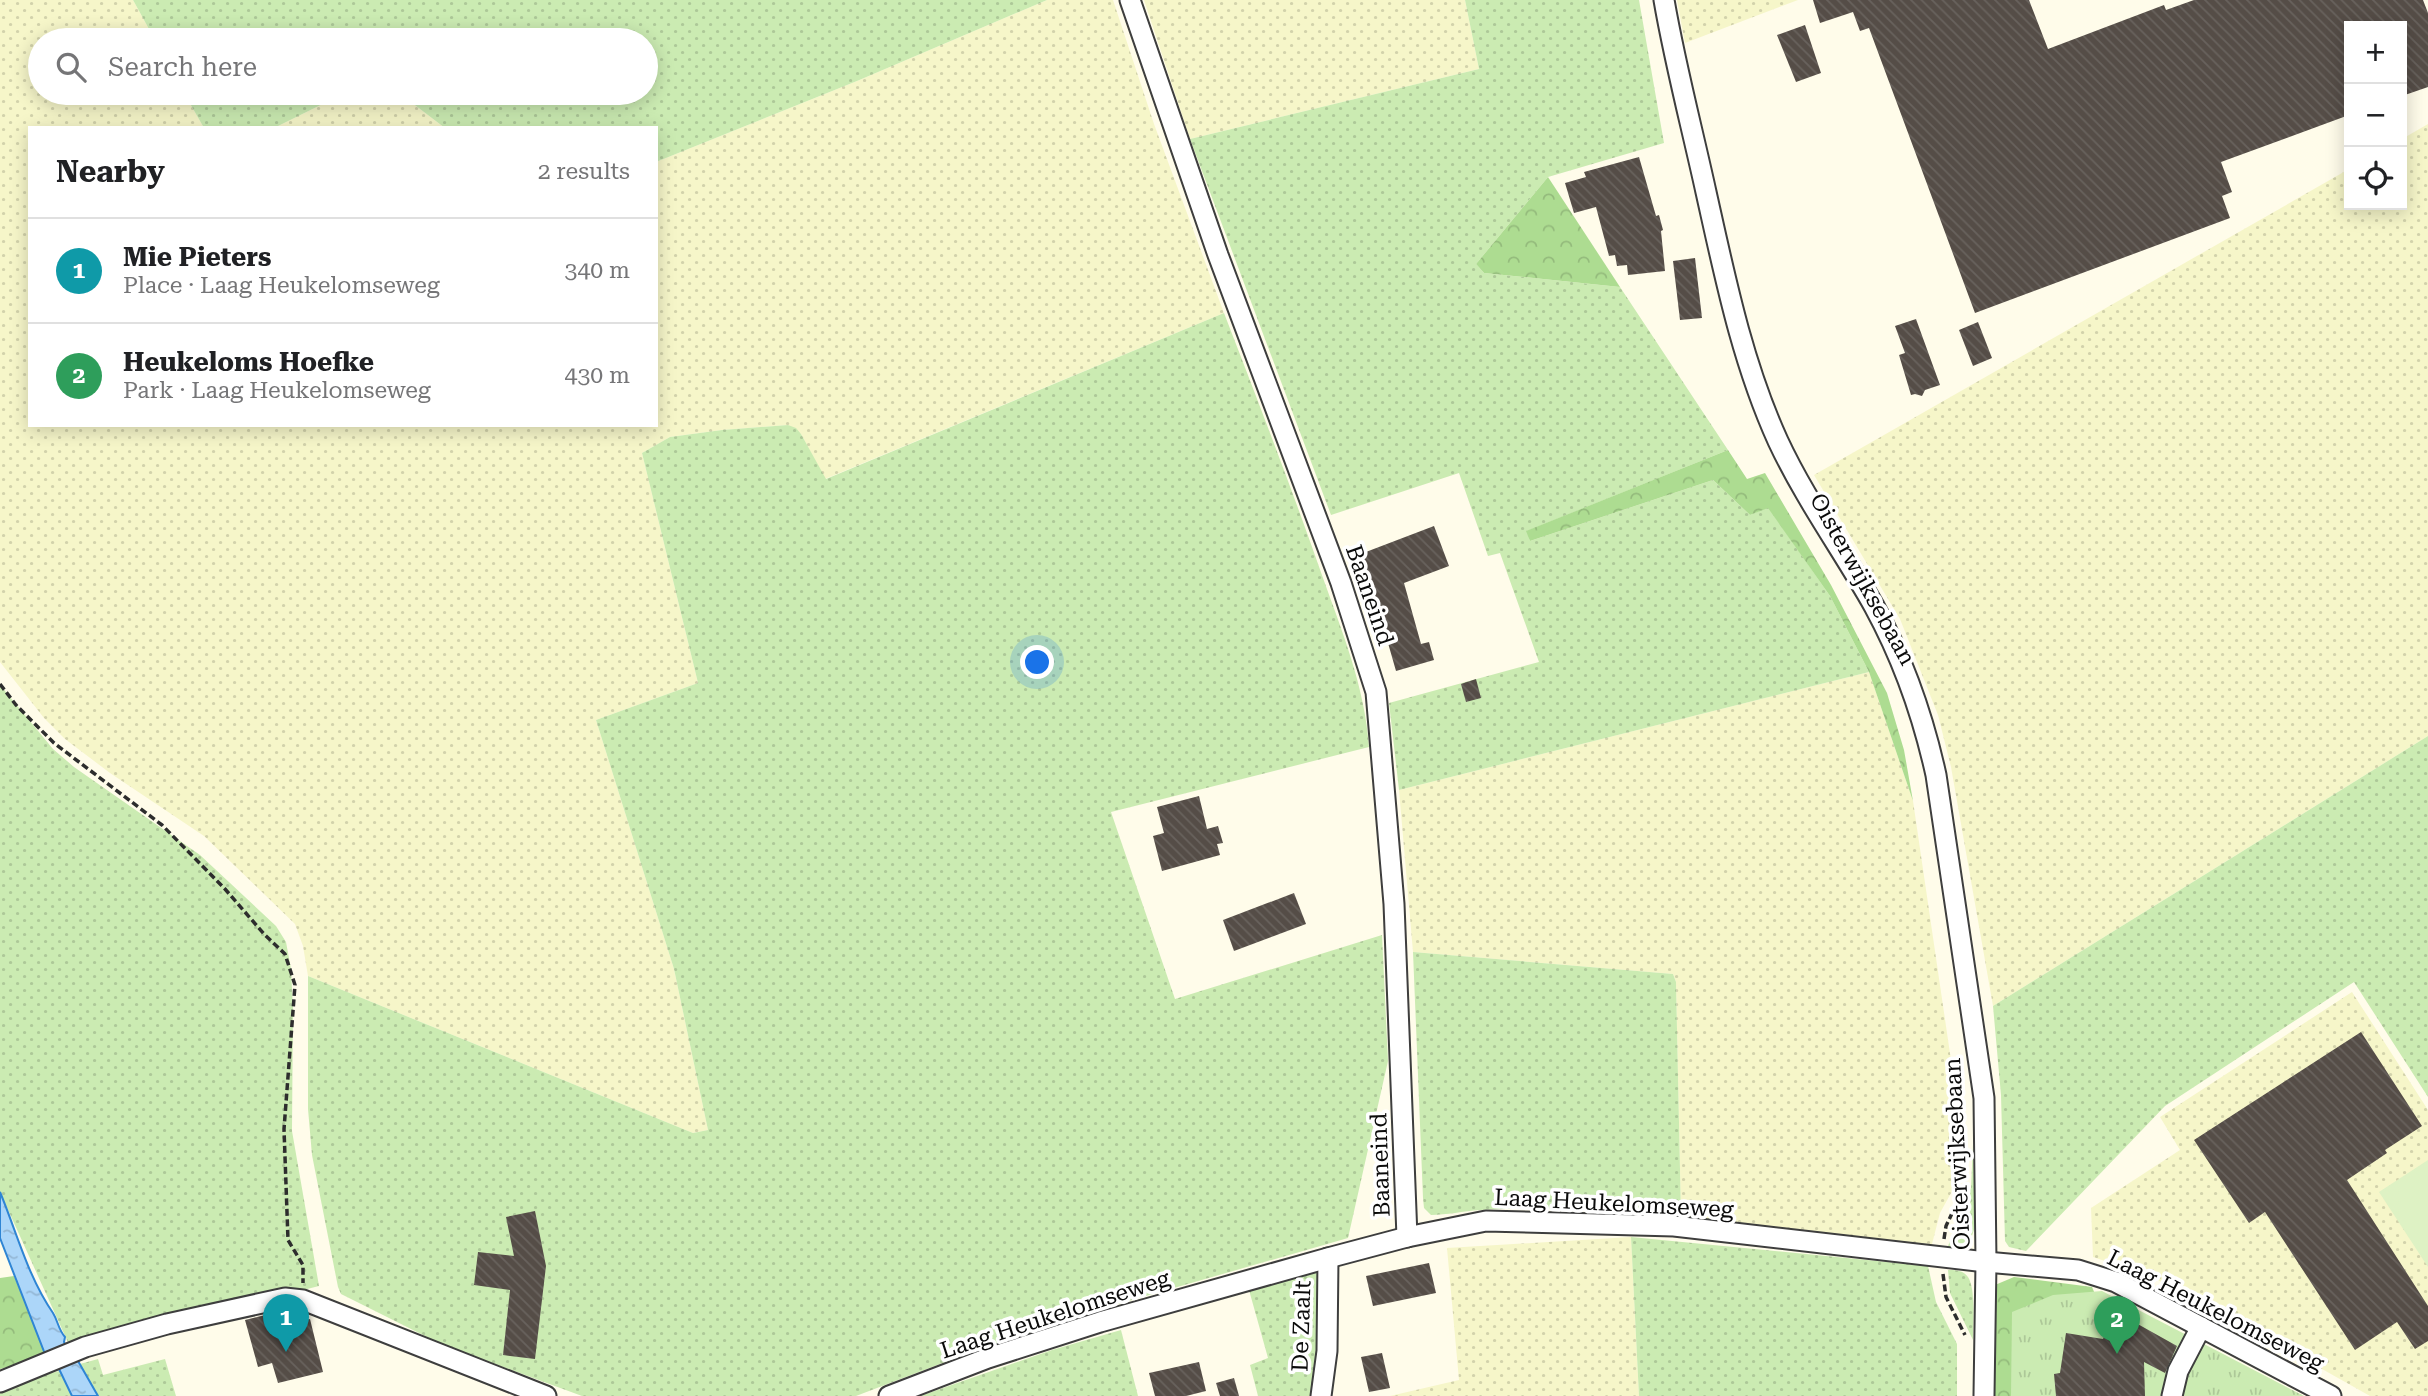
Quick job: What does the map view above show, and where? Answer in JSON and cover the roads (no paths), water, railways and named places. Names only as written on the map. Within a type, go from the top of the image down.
[{"type":"street","name":"Baaneind","points":[[1130,0],[1218,255],[1341,583],[1376,692],[1394,904],[1407,1237]]},
{"type":"street","name":"Oisterwijksebaan","points":[[1664,0],[1734,314],[1758,393],[1796,476],[1874,607],[1900,661],[1929,744],[1938,787],[1984,1098],[1984,1396]]},
{"type":"street","name":"Laag Heukelomseweg","points":[[889,1396],[988,1358],[1100,1322],[1407,1237],[1486,1221],[1674,1226],[2087,1272],[2116,1282],[2331,1396]]},
{"type":"street","name":"De Zaalt","points":[[1321,1396],[1327,1351],[1328,1258]]},
{"type":"street","points":[[0,1382],[85,1347],[167,1324],[285,1298],[303,1300],[546,1396]]},
{"type":"street","points":[[2172,1396],[2178,1371],[2201,1327]]},
{"type":"water","points":[[0,1192],[30,1270],[65,1337],[64,1342],[70,1355],[74,1354],[98,1396],[72,1396],[59,1369],[54,1370],[45,1354],[0,1238]]},
{"type":"place","name":"Mie Pieters","points":[[286,1352]]},
{"type":"place","name":"Heukeloms Hoefke","points":[[2117,1354]]}]
